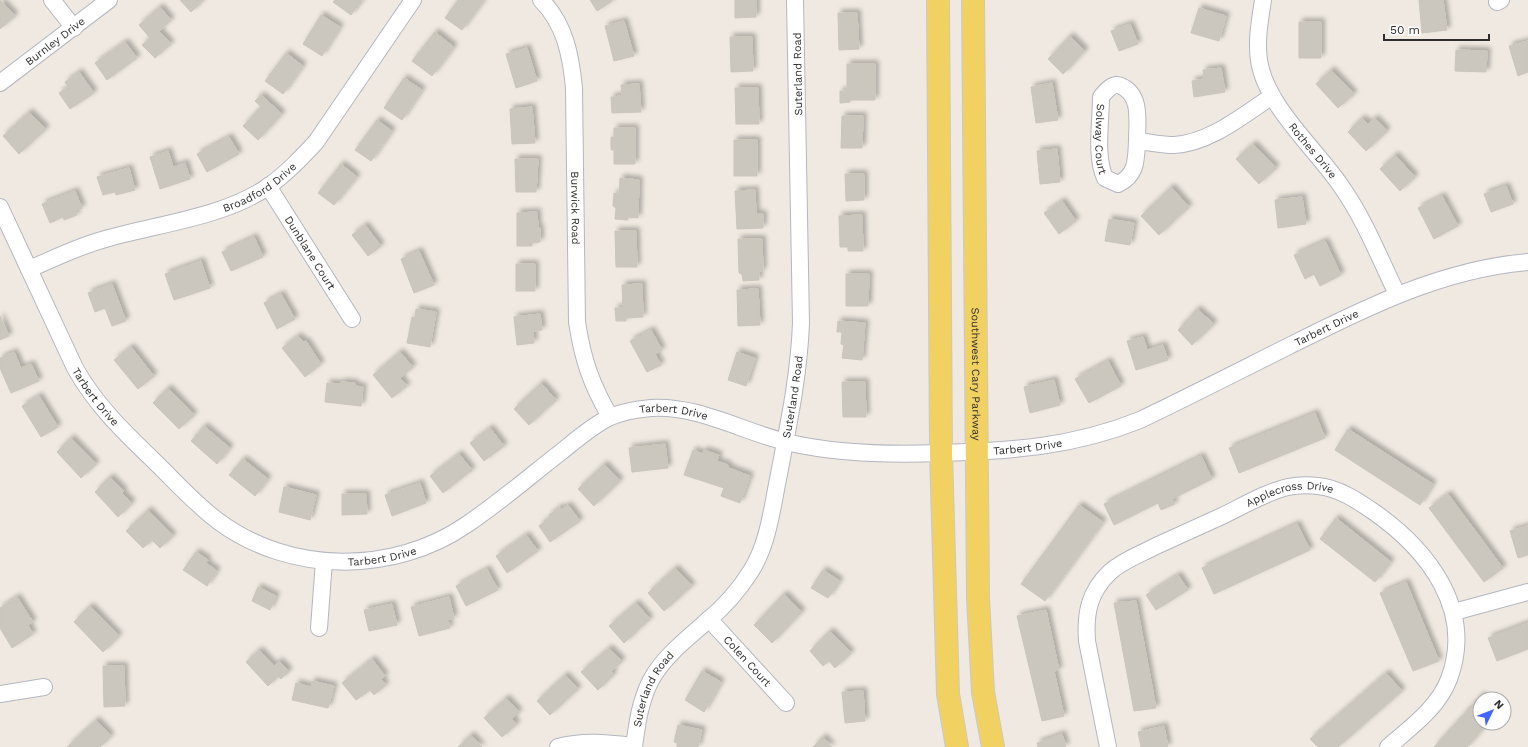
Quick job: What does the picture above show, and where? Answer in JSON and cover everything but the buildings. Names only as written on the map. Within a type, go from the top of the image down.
[{"type":"main road","points":[[938,0],[941,453],[948,694],[957,747]]},
{"type":"main road","name":"Southwest Cary Parkway","points":[[973,0],[978,598],[983,676],[993,747]]},
{"type":"street","points":[[52,0],[74,28]]},
{"type":"street","name":"Burnley Drive","points":[[0,83],[109,0]]},
{"type":"street","name":"Broadford Drive","points":[[29,269],[102,240],[214,211],[268,186],[301,159],[316,142],[412,0]]},
{"type":"street","name":"Burwick Road","points":[[541,0],[556,21],[565,38],[571,58],[574,88],[577,322],[582,354],[589,376],[610,417]]},
{"type":"street","name":"Suterland Road","points":[[634,746],[642,702],[651,680],[663,662],[738,590],[758,559],[768,529],[796,382],[801,323],[795,0]]},
{"type":"street","name":"Rothes Drive","points":[[1263,0],[1258,50],[1262,74],[1272,97],[1326,166],[1356,209],[1370,234],[1397,294]]},
{"type":"street","name":"Solway Court","points":[[1118,84],[1128,89],[1133,95],[1136,105],[1137,141],[1133,172],[1127,180],[1118,184],[1105,178],[1102,171],[1100,157],[1102,97],[1111,86],[1118,84]]},
{"type":"street","points":[[1137,141],[1174,145],[1196,140],[1227,126],[1272,97]]},
{"type":"street","name":"Dunblane Court","points":[[268,186],[352,319]]},
{"type":"street","name":"Tarbert Drive","points":[[0,207],[75,368],[89,393],[104,411],[202,508],[232,530],[248,539],[284,553],[324,561],[355,562],[394,557],[417,550],[450,536],[479,516],[580,437],[610,417],[649,408],[681,410],[785,442],[861,454],[977,453],[1024,450],[1051,445],[1125,426],[1355,313],[1397,294],[1463,274],[1528,262]]},
{"type":"street","name":"Applecross Drive","points":[[1108,747],[1087,641],[1086,614],[1094,593],[1110,572],[1121,564],[1280,489],[1290,486],[1319,486],[1345,494],[1363,505],[1397,529],[1426,560],[1447,592],[1454,612],[1456,635],[1450,678],[1444,691],[1423,716],[1388,747]]},
{"type":"street","points":[[319,628],[324,561]]},
{"type":"street","points":[[1454,612],[1528,592]]},
{"type":"street","name":"Colen Court","points":[[709,619],[786,703]]},
{"type":"street","points":[[0,694],[44,687]]},
{"type":"street","points":[[558,747],[577,742],[634,746]]}]
